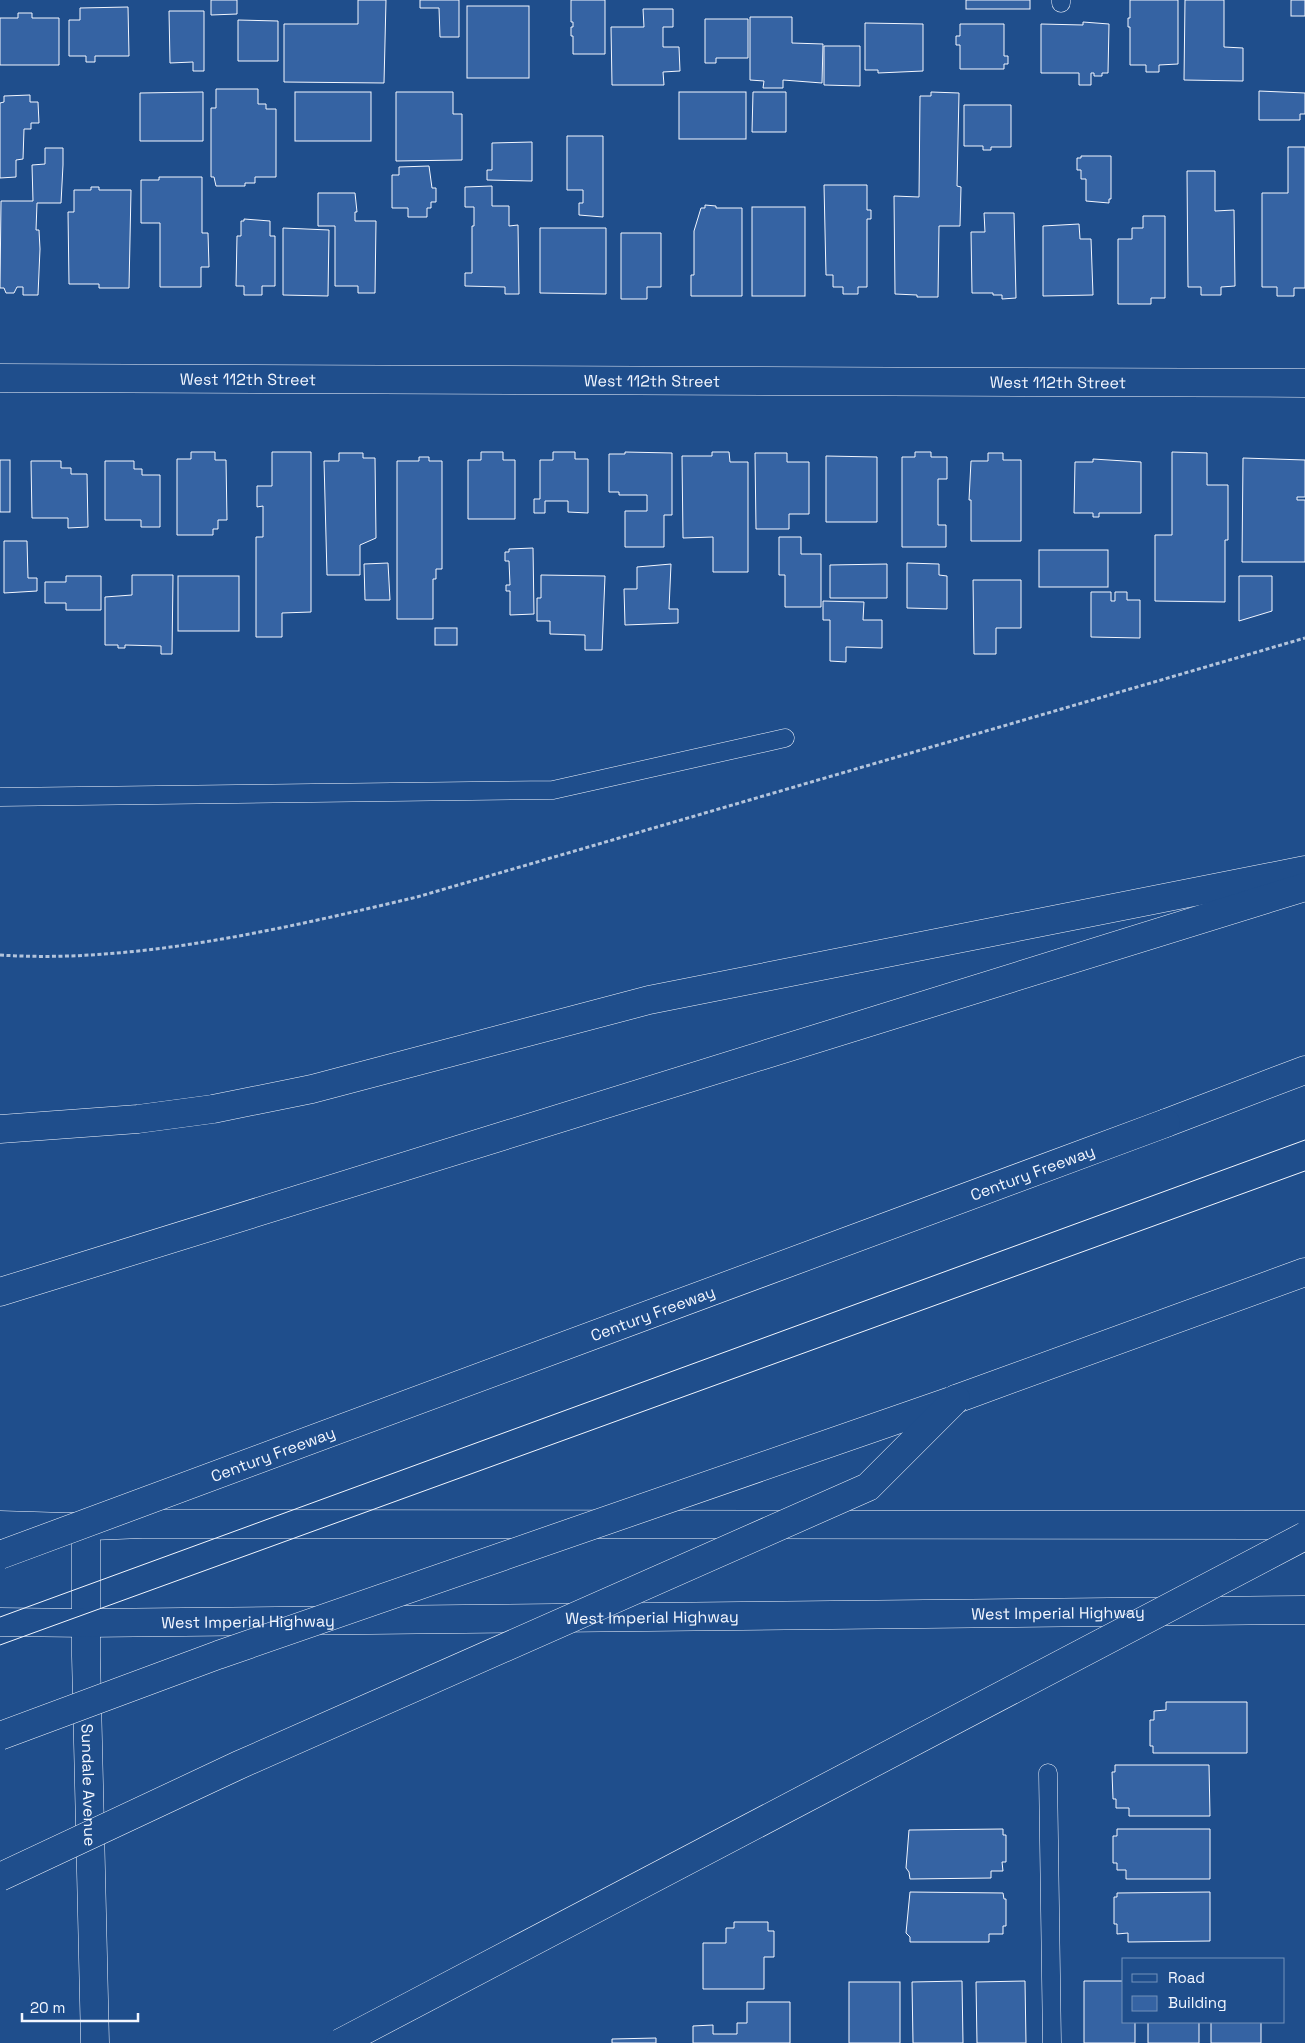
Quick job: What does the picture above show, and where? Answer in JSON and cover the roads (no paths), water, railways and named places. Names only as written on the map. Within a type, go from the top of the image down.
[{"type":"main road","name":"West 112th Street","points":[[0,378],[1305,383]]},
{"type":"main road","points":[[0,1129],[138,1119],[213,1109],[312,1088],[649,1000],[1305,870]]},
{"type":"main road","points":[[0,1292],[1305,887]]},
{"type":"main road","name":"Century Freeway","points":[[0,1555],[1305,1070]]},
{"type":"main road","points":[[0,1736],[218,1655],[956,1399],[1305,1272]]},
{"type":"main road","points":[[0,1876],[248,1761],[868,1488],[956,1399]]},
{"type":"main road","points":[[0,1525],[1305,1525]]},
{"type":"main road","name":"Sundale Avenue","points":[[86,1526],[86,1623],[96,2043]]},
{"type":"main road","points":[[340,2043],[1305,1536]]},
{"type":"main road","name":"West Imperial Highway","points":[[0,1622],[86,1623],[1305,1610]]},
{"type":"lane","points":[[0,797],[553,790],[785,738]]},
{"type":"lane","points":[[1048,1773],[1052,2043]]},
{"type":"tram line","points":[[0,1617],[1305,1140]]},
{"type":"tram line","points":[[0,1645],[1305,1171]]}]
